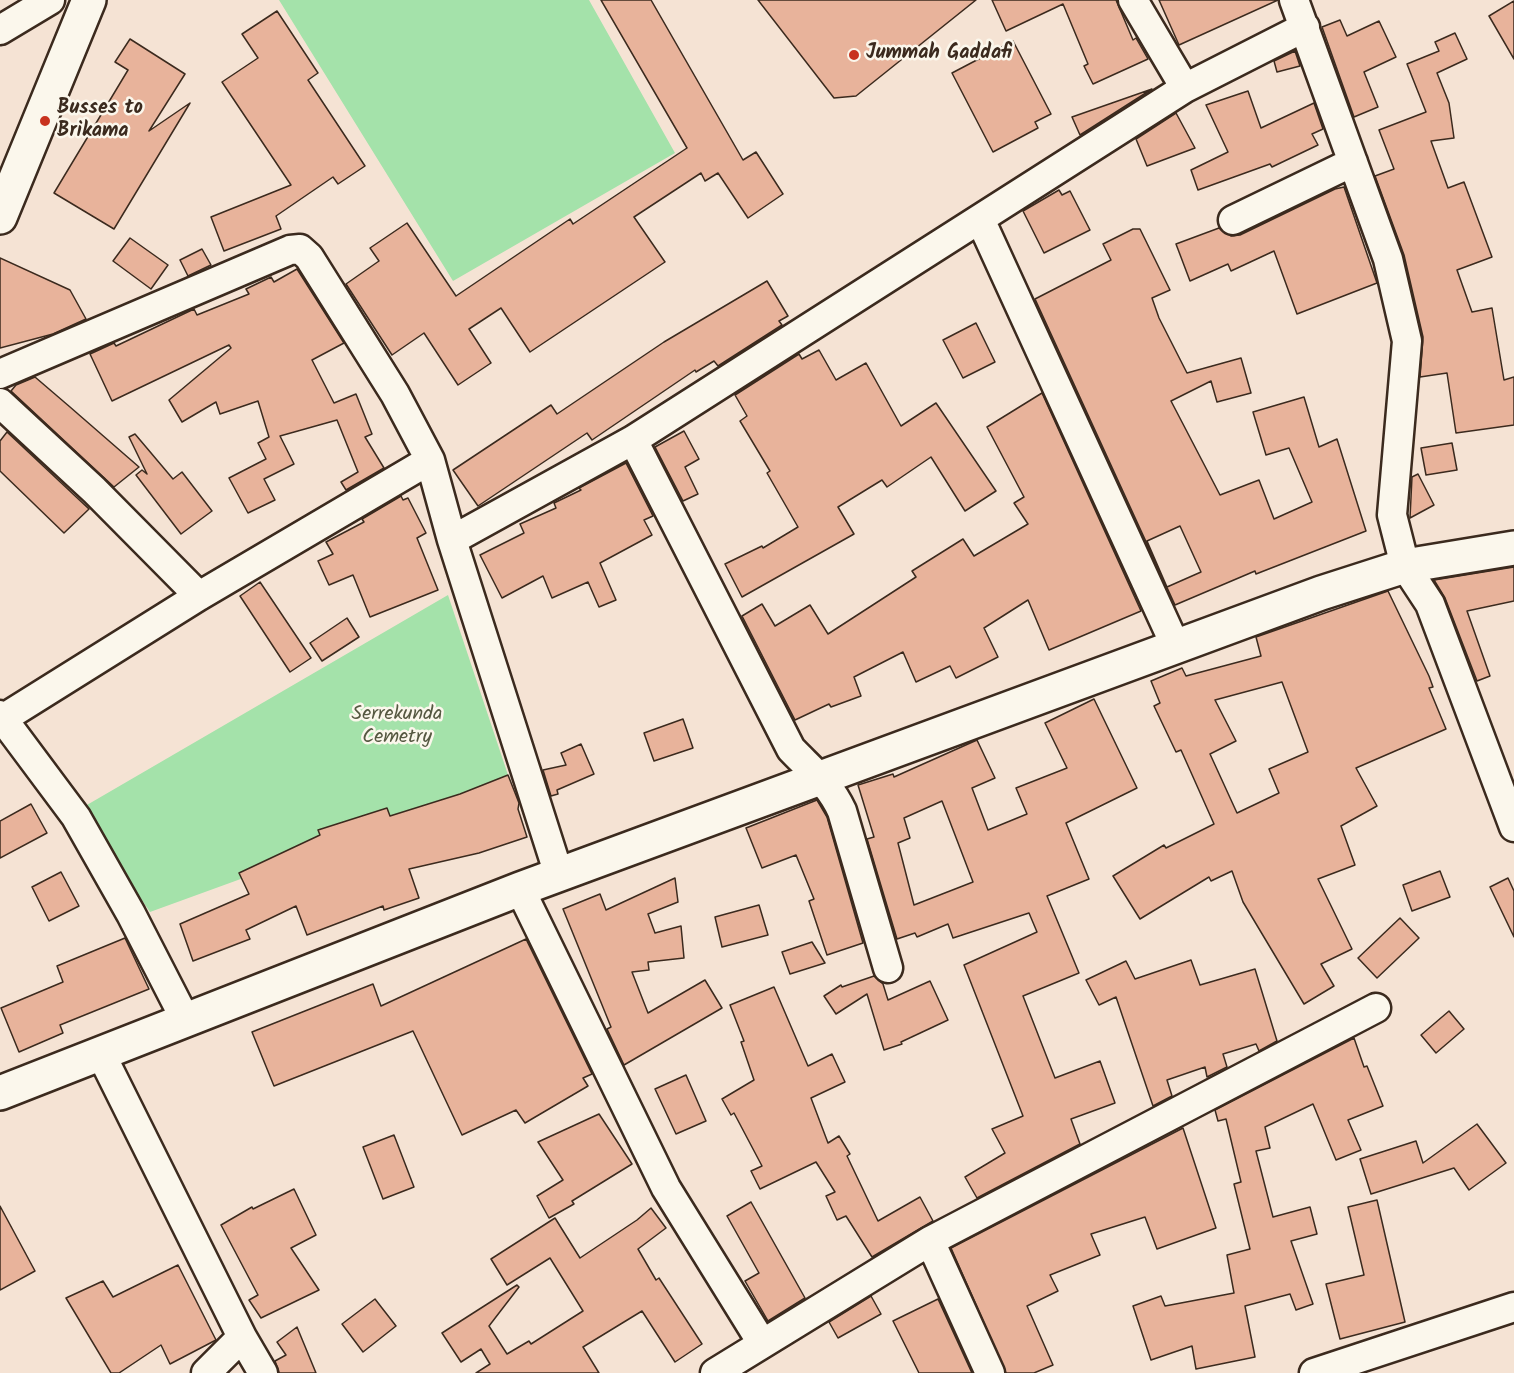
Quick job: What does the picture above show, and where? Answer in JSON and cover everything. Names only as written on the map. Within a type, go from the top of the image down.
[{"type":"street","points":[[0,30],[50,0]]},
{"type":"street","points":[[0,217],[89,0]]},
{"type":"street","points":[[1133,0],[1185,88]]},
{"type":"street","points":[[1294,0],[1388,259],[1407,341],[1392,516],[1405,566],[1430,604],[1514,827]]},
{"type":"street","points":[[452,540],[633,440],[1185,88],[1305,27]]},
{"type":"street","points":[[1233,220],[1353,162]]},
{"type":"street","points":[[980,219],[1176,647]]},
{"type":"street","points":[[0,374],[290,250],[300,249],[309,256],[395,394],[430,460],[452,540],[559,874]]},
{"type":"street","points":[[0,403],[94,489],[199,596]]},
{"type":"street","points":[[633,440],[791,749],[821,777],[834,794],[842,811],[888,968]]},
{"type":"street","points":[[185,1019],[76,817],[2,716],[199,596],[430,460]]},
{"type":"street","points":[[0,1093],[559,874],[1321,593],[1405,566],[1514,548]]},
{"type":"street","points":[[520,889],[666,1188],[762,1343]]},
{"type":"street","points":[[715,1373],[930,1241],[1376,1008]]},
{"type":"street","points":[[100,1052],[242,1337],[263,1373]]},
{"type":"street","points":[[930,1241],[990,1373]]},
{"type":"street","points":[[1314,1373],[1514,1307]]},
{"type":"street","points":[[206,1373],[242,1337]]},
{"type":"green space","points":[[279,0],[589,0],[675,153],[453,281]]},
{"type":"green space","name":"Serrekunda Cemetry","points":[[448,595],[510,781],[150,912],[80,809]]},
{"type":"building","points":[[601,0],[651,0],[743,160],[756,152],[783,194],[748,218],[718,173],[705,181],[701,173],[634,217],[665,262],[530,352],[501,308],[469,329],[491,363],[458,385],[424,333],[392,355],[346,284],[379,261],[370,248],[407,223],[456,296],[570,219],[573,224],[687,148]]},
{"type":"building","name":"Jummah Gaddafi","points":[[758,0],[976,0],[856,96],[834,98]]},
{"type":"building","points":[[992,0],[1116,0],[1133,40],[1136,38],[1148,59],[1093,84],[1084,66],[1088,64],[1063,4],[1006,31]]},
{"type":"building","points":[[1159,0],[1278,0],[1179,45]]},
{"type":"building","points":[[1514,1],[1514,59],[1489,16]]},
{"type":"building","points":[[277,11],[318,73],[308,80],[365,166],[338,184],[333,177],[276,216],[281,229],[224,251],[211,217],[291,185],[222,82],[258,58],[242,34]]},
{"type":"building","points":[[1340,20],[1347,36],[1379,21],[1396,57],[1364,72],[1378,107],[1354,117],[1322,27]]},
{"type":"building","points":[[1455,33],[1467,59],[1437,73],[1449,103],[1454,138],[1431,141],[1448,188],[1464,182],[1492,257],[1457,270],[1472,312],[1492,308],[1504,380],[1514,377],[1514,425],[1456,433],[1447,373],[1420,377],[1423,337],[1404,255],[1375,176],[1394,169],[1379,130],[1426,112],[1407,64],[1439,51],[1435,42]]},
{"type":"building","points":[[130,39],[185,74],[149,131],[190,103],[114,229],[54,193],[128,70],[115,62]]},
{"type":"building","points":[[1013,41],[1051,114],[1035,122],[1038,128],[993,152],[952,73]]},
{"type":"building","points":[[1295,51],[1300,66],[1277,72],[1274,61]]},
{"type":"building","points":[[1152,89],[1080,135],[1072,117]]},
{"type":"building","points":[[1248,91],[1261,128],[1314,103],[1323,129],[1312,134],[1318,145],[1272,167],[1270,164],[1198,190],[1191,170],[1228,152],[1206,105]]},
{"type":"building","points":[[1176,113],[1195,148],[1147,166],[1136,139]]},
{"type":"building","points":[[1344,187],[1377,283],[1297,314],[1274,251],[1231,271],[1228,264],[1190,281],[1176,244],[1219,228],[1231,236],[1240,235],[1335,189]]},
{"type":"building","points":[[1059,190],[1062,195],[1070,191],[1090,230],[1044,253],[1023,211]]},
{"type":"building","points":[[1133,229],[1140,229],[1170,290],[1152,298],[1159,318],[1187,373],[1241,358],[1251,393],[1217,402],[1211,381],[1171,401],[1220,495],[1259,480],[1274,519],[1312,502],[1289,448],[1266,455],[1253,412],[1304,397],[1319,447],[1337,439],[1366,531],[1256,574],[1255,571],[1175,605],[1035,299],[1111,260],[1103,244]],"holes":[[[1180,526],[1201,572],[1167,587],[1147,541]]]},
{"type":"building","points":[[130,238],[168,265],[151,289],[113,261]]},
{"type":"building","points":[[202,249],[211,265],[188,276],[180,260]]},
{"type":"building","points":[[0,258],[70,290],[86,319],[53,334],[0,348]]},
{"type":"building","points":[[297,269],[344,343],[312,360],[334,403],[356,394],[372,434],[365,437],[384,468],[346,490],[341,482],[358,472],[337,420],[280,436],[294,464],[264,479],[275,500],[248,513],[229,478],[266,459],[258,443],[269,437],[258,401],[220,414],[216,402],[182,422],[169,400],[231,348],[229,345],[112,401],[90,354],[114,343],[116,346],[194,309],[197,315],[249,294],[246,289],[271,277],[274,282]]},
{"type":"building","points":[[767,281],[788,316],[779,321],[782,325],[718,366],[714,361],[696,372],[695,370],[592,440],[587,433],[478,506],[453,470],[551,405],[557,414],[664,342]]},
{"type":"building","points":[[976,323],[995,362],[963,378],[943,340]]},
{"type":"building","points":[[819,350],[836,380],[866,363],[901,426],[936,403],[996,491],[965,511],[931,457],[887,487],[882,480],[838,507],[854,534],[742,597],[725,564],[762,546],[763,548],[798,527],[767,473],[770,471],[740,421],[747,416],[735,395],[799,354],[802,359]]},
{"type":"building","points":[[35,377],[139,467],[114,487],[11,391],[16,385]]},
{"type":"building","points":[[1042,393],[1141,611],[1049,650],[1028,600],[984,628],[998,657],[956,678],[950,666],[916,682],[903,652],[854,677],[861,696],[831,707],[829,704],[795,720],[742,616],[762,604],[775,626],[810,605],[828,634],[916,577],[912,571],[963,539],[974,556],[1028,524],[1014,503],[1024,497],[987,427]]},
{"type":"building","points":[[684,431],[699,459],[685,467],[698,494],[683,501],[655,447]]},
{"type":"building","points":[[7,432],[89,509],[64,533],[0,471],[0,441]]},
{"type":"building","points":[[135,434],[173,479],[182,472],[212,511],[181,534],[136,475],[142,470],[147,474],[129,437]]},
{"type":"building","points":[[1452,443],[1457,470],[1426,475],[1421,448]]},
{"type":"building","points":[[626,463],[653,516],[644,520],[652,535],[600,563],[616,600],[599,607],[588,582],[552,598],[543,576],[502,598],[480,555],[524,533],[520,524],[556,508],[554,503]]},
{"type":"building","points":[[1418,474],[1434,505],[1410,518],[1412,477]]},
{"type":"building","points":[[401,496],[403,500],[408,498],[426,533],[417,538],[438,590],[370,617],[353,575],[329,585],[318,561],[333,554],[326,542],[364,522],[362,519]]},
{"type":"building","points":[[1514,567],[1514,601],[1467,611],[1490,676],[1477,681],[1445,598],[1434,580]]},
{"type":"building","points":[[260,582],[311,658],[290,672],[240,596]]},
{"type":"building","points":[[1388,591],[1429,676],[1433,687],[1429,688],[1446,729],[1356,768],[1377,806],[1341,826],[1355,865],[1318,879],[1352,949],[1321,964],[1334,986],[1304,1004],[1243,902],[1232,871],[1211,881],[1209,877],[1140,919],[1113,876],[1164,845],[1166,848],[1214,824],[1181,750],[1176,752],[1154,706],[1160,703],[1151,681],[1182,668],[1186,676],[1261,656],[1256,637]],"holes":[[[1282,682],[1308,752],[1269,769],[1279,793],[1237,813],[1210,754],[1236,741],[1215,700]]]},
{"type":"building","points":[[347,618],[359,637],[322,661],[310,643]]},
{"type":"building","points":[[1094,699],[1137,788],[1066,823],[1089,879],[1047,896],[1079,973],[1023,996],[1055,1078],[1100,1061],[1115,1103],[1071,1119],[1080,1144],[977,1198],[965,1177],[1005,1153],[992,1129],[1023,1116],[964,965],[1037,932],[1029,913],[953,938],[948,924],[917,937],[915,933],[897,939],[867,839],[874,837],[858,785],[893,774],[894,777],[977,740],[995,778],[972,788],[988,830],[1027,814],[1016,788],[1067,768],[1045,723]],"holes":[[[942,801],[973,882],[914,905],[898,843],[910,838],[904,818]]]},
{"type":"building","points":[[683,719],[693,748],[654,761],[644,733]]},
{"type":"building","points":[[581,744],[594,774],[557,790],[558,794],[551,796],[543,770],[566,765],[561,753]]},
{"type":"building","points":[[508,775],[519,803],[518,809],[527,837],[479,853],[409,869],[419,898],[384,910],[383,906],[307,935],[296,906],[246,930],[250,939],[193,961],[180,924],[249,894],[239,873],[320,835],[318,830],[387,808],[390,816],[460,794]]},
{"type":"building","points":[[817,800],[827,817],[863,943],[827,955],[809,901],[814,899],[796,855],[762,868],[746,828]]},
{"type":"building","points":[[31,804],[47,833],[0,858],[0,821]]},
{"type":"building","points":[[1440,871],[1450,897],[1412,911],[1403,885]]},
{"type":"building","points":[[61,872],[79,906],[49,921],[32,887]]},
{"type":"building","points":[[675,878],[678,902],[648,914],[655,933],[681,926],[684,958],[648,962],[649,970],[632,972],[648,1013],[705,980],[722,1008],[624,1065],[607,1029],[611,1027],[563,909],[600,894],[606,910]]},
{"type":"building","points":[[1508,878],[1514,891],[1514,937],[1490,887]]},
{"type":"building","points":[[759,905],[768,935],[722,947],[715,917]]},
{"type":"building","points":[[1400,918],[1419,938],[1377,978],[1358,958]]},
{"type":"building","points":[[125,938],[149,989],[60,1025],[63,1033],[19,1052],[1,1008],[63,982],[57,966]]},
{"type":"building","points":[[526,939],[592,1074],[583,1078],[588,1086],[525,1123],[516,1110],[462,1135],[413,1031],[274,1086],[252,1032],[373,984],[381,1006]]},
{"type":"building","points":[[812,942],[825,963],[790,974],[782,952]]},
{"type":"building","points":[[1191,960],[1200,985],[1255,969],[1277,1041],[1259,1051],[1256,1044],[1223,1054],[1227,1067],[1207,1077],[1205,1067],[1167,1080],[1172,1096],[1153,1106],[1116,997],[1099,1005],[1086,980],[1126,961],[1135,979]]},
{"type":"building","points":[[874,976],[883,984],[888,1000],[930,981],[948,1020],[901,1042],[902,1044],[884,1050],[867,994],[836,1014],[824,996],[841,985],[842,987]]},
{"type":"building","points":[[774,987],[808,1066],[832,1054],[845,1082],[811,1098],[828,1143],[839,1136],[850,1154],[847,1156],[878,1221],[920,1197],[933,1221],[872,1257],[846,1216],[837,1220],[826,1196],[835,1192],[816,1162],[760,1189],[751,1171],[762,1166],[734,1113],[731,1115],[722,1099],[754,1080],[741,1042],[744,1041],[730,1005]]},
{"type":"building","points":[[1449,1011],[1464,1029],[1436,1053],[1421,1035]]},
{"type":"building","points":[[1354,1038],[1364,1067],[1367,1066],[1383,1106],[1348,1120],[1361,1150],[1336,1160],[1313,1104],[1265,1127],[1270,1148],[1256,1151],[1273,1217],[1310,1207],[1317,1234],[1291,1241],[1313,1304],[1296,1310],[1290,1294],[1245,1306],[1255,1357],[1196,1369],[1192,1346],[1151,1360],[1133,1306],[1161,1296],[1165,1306],[1234,1293],[1227,1255],[1250,1249],[1234,1184],[1241,1182],[1226,1119],[1218,1121],[1215,1110]]},
{"type":"building","points":[[686,1075],[706,1121],[676,1134],[655,1089]]},
{"type":"building","points":[[599,1114],[632,1164],[572,1201],[574,1204],[549,1218],[537,1196],[563,1180],[538,1142]]},
{"type":"building","points":[[1477,1124],[1506,1163],[1469,1190],[1454,1168],[1371,1194],[1360,1159],[1416,1141],[1423,1163]]},
{"type":"building","points":[[1183,1128],[1216,1228],[1157,1249],[1145,1217],[1091,1234],[1100,1255],[1050,1275],[1058,1291],[1027,1306],[1053,1365],[1034,1373],[1006,1373],[951,1248]]},
{"type":"building","points":[[394,1135],[414,1187],[383,1199],[363,1147]]},
{"type":"building","points":[[294,1189],[316,1235],[291,1248],[319,1290],[261,1318],[249,1300],[258,1295],[221,1225],[252,1207],[253,1209]]},
{"type":"building","points":[[1377,1200],[1405,1322],[1340,1339],[1326,1284],[1364,1275],[1348,1207]]},
{"type":"building","points":[[751,1202],[805,1298],[768,1321],[745,1281],[759,1273],[727,1216]]},
{"type":"building","points":[[0,1206],[35,1271],[0,1290]]},
{"type":"building","points":[[651,1208],[666,1228],[638,1249],[656,1280],[659,1278],[702,1344],[675,1362],[642,1311],[583,1347],[599,1373],[476,1373],[490,1364],[481,1349],[461,1362],[442,1333],[517,1285],[519,1287],[489,1326],[507,1354],[529,1341],[531,1344],[583,1311],[550,1258],[507,1285],[491,1259],[555,1218],[580,1258]]},
{"type":"building","points":[[178,1265],[216,1340],[170,1364],[161,1345],[119,1373],[111,1373],[66,1298],[103,1281],[113,1297]]},
{"type":"building","points":[[871,1296],[881,1314],[838,1338],[829,1322]]},
{"type":"building","points":[[375,1299],[396,1326],[363,1352],[342,1324]]},
{"type":"building","points":[[938,1299],[972,1373],[919,1373],[893,1321]]},
{"type":"building","points":[[297,1327],[316,1373],[279,1373],[275,1361],[286,1355],[277,1342]]},
{"type":"place","name":"Jummah Gaddafi","points":[[854,55]]},
{"type":"place","name":"Busses to Brikama","points":[[45,121]]}]
